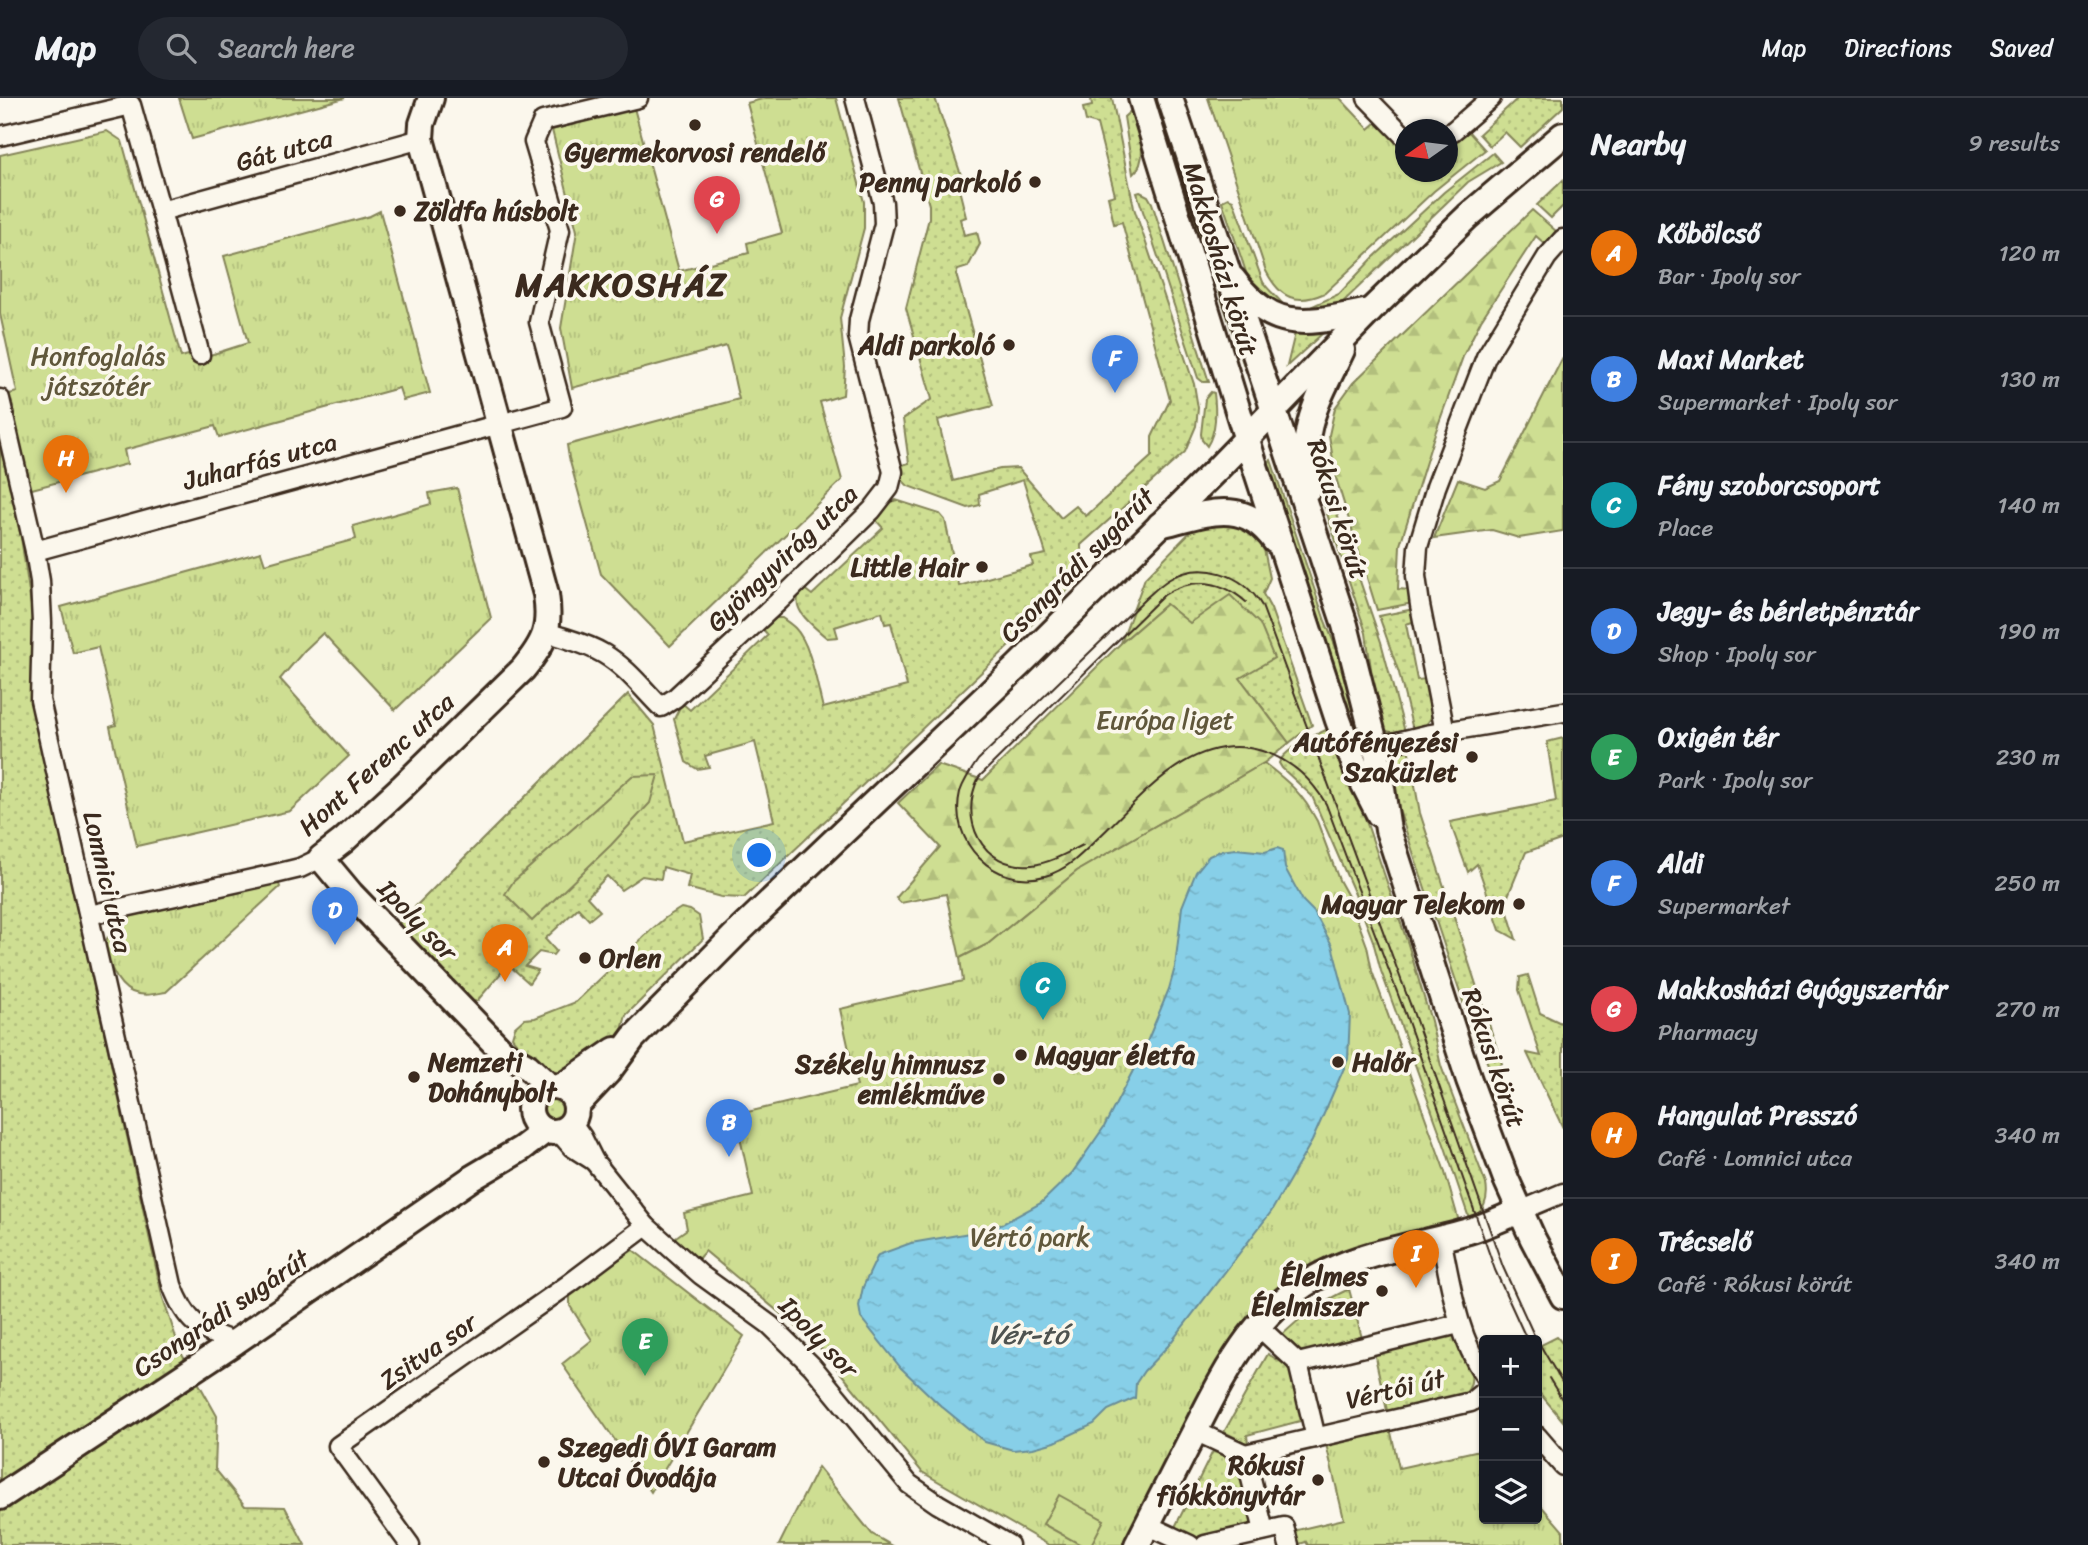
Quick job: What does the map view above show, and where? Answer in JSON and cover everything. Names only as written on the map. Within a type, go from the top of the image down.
[{"type":"main road","points":[[431,98],[422,124],[421,139],[546,594],[549,615],[547,632]]},
{"type":"main road","name":"Makkosházi körút","points":[[1141,98],[1246,439]]},
{"type":"main road","name":"Makkosházi körút","points":[[1170,98],[1274,411]]},
{"type":"main road","name":"Csongrádi sugárút","points":[[1,1496],[235,1342],[472,1178],[552,1119],[608,1072],[633,1038],[735,935],[1018,666],[1468,216],[1563,135]]},
{"type":"main road","points":[[1228,272],[1252,300],[1275,315],[1291,321],[1315,321],[1370,312]]},
{"type":"main road","points":[[1314,531],[1307,466],[1308,428],[1320,396],[1352,331]]},
{"type":"main road","name":"Rókusi körút","points":[[1274,411],[1345,625],[1376,747],[1388,830],[1480,1114],[1520,1212],[1563,1296]]},
{"type":"main road","name":"Rókusi körút","points":[[1246,439],[1341,728],[1357,771],[1388,830]]},
{"type":"main road","points":[[1159,525],[1214,512],[1234,511],[1253,518],[1262,525],[1283,554]]},
{"type":"main road","name":"Hont Ferenc utca","points":[[311,863],[343,841],[523,669],[540,648],[547,632]]},
{"type":"main road","points":[[1341,728],[1356,743],[1376,747]]},
{"type":"main road","points":[[1357,771],[1367,752],[1376,747]]},
{"type":"main road","name":"Ipoly sor","points":[[311,863],[351,894],[503,1052],[552,1119]]},
{"type":"main road","name":"Csongrádi sugárút","points":[[552,1119],[537,1093],[555,1087],[633,1038]]},
{"type":"main road","name":"Ipoly sor","points":[[503,1052],[555,1087]]},
{"type":"main road","points":[[552,1119],[571,1094],[555,1087]]},
{"type":"main road","points":[[1142,1535],[1219,1382],[1257,1325],[1274,1307],[1300,1286],[1359,1259],[1467,1231],[1520,1212]]},
{"type":"street","points":[[499,423],[562,407],[539,322],[560,230],[534,142],[543,121],[638,98]]},
{"type":"street","name":"Gyöngyvirág utca","points":[[547,632],[584,644],[604,654],[661,707],[675,698],[778,602],[872,510],[890,488],[893,472],[858,336],[859,320],[884,224],[883,203],[855,98]]},
{"type":"street","points":[[1367,98],[1395,128]]},
{"type":"street","points":[[1458,127],[1491,98]]},
{"type":"street","points":[[0,136],[131,105],[200,355]]},
{"type":"street","name":"Gát utca","points":[[161,211],[421,139]]},
{"type":"street","points":[[1445,732],[1420,605],[1416,576],[1418,547],[1436,488],[1486,357],[1546,257],[1563,239]]},
{"type":"street","name":"Lomnici utca","points":[[0,399],[40,581],[40,700],[172,1285],[180,1307],[195,1323],[212,1334],[235,1342]]},
{"type":"street","name":"Juharfás utca","points":[[35,551],[499,423]]},
{"type":"street","points":[[1376,747],[1563,712]]},
{"type":"street","name":"Hont Ferenc utca","points":[[89,915],[311,863]]},
{"type":"street","name":"Ipoly sor","points":[[552,1119],[572,1147],[594,1161],[646,1226],[701,1275],[761,1317],[812,1366],[909,1484],[937,1504],[1009,1545]]},
{"type":"street","points":[[1520,1212],[1563,1193]]},
{"type":"street","name":"Zsitva sor","points":[[410,1545],[338,1446],[569,1284],[646,1226]]},
{"type":"street","points":[[1441,1238],[1459,1324],[1479,1368]]},
{"type":"street","name":"Vértói út","points":[[1316,1438],[1298,1363],[1459,1324]]},
{"type":"street","points":[[1257,1325],[1298,1363]]},
{"type":"street","name":"Vértói út","points":[[1245,1454],[1471,1402],[1479,1395]]},
{"type":"street","points":[[1195,1431],[1245,1454],[1264,1531]]},
{"type":"street","points":[[1542,1442],[1563,1466]]},
{"type":"street","points":[[1205,1545],[1284,1527],[1289,1545]]},
{"type":"street","points":[[1142,1535],[1189,1545]]},
{"type":"green space","points":[[179,98],[345,98],[192,139]]},
{"type":"green space","points":[[766,98],[836,98],[864,202],[864,228],[840,318],[845,367],[843,395],[820,402],[842,480],[670,646],[601,574],[567,445],[739,399],[726,346],[572,388],[561,328],[577,231],[552,130],[634,108],[679,271],[749,253],[747,243],[782,233],[747,103]]},
{"type":"green space","points":[[899,98],[935,98],[961,175],[956,177],[966,217],[960,219],[964,235],[977,232],[980,244],[968,267],[958,270],[956,274],[993,406],[938,420],[953,481],[1000,469],[1018,468],[1061,518],[1076,506],[1086,516],[1152,456],[1152,437],[1170,400],[1122,222],[1114,224],[1108,197],[1115,195],[1097,124],[1086,121],[1083,108],[1092,106],[1091,98],[1112,98],[1134,208],[1194,384],[1198,408],[1196,426],[1185,452],[1081,545],[1082,567],[1071,587],[744,898],[721,897],[687,888],[690,875],[663,867],[661,879],[642,876],[621,890],[607,876],[587,897],[600,911],[589,920],[578,908],[545,939],[556,951],[553,955],[539,952],[525,966],[538,970],[529,983],[507,966],[477,1001],[468,1002],[401,933],[400,922],[628,694],[654,725],[683,841],[774,821],[755,742],[705,756],[709,767],[697,769],[686,762],[674,719],[682,703],[690,710],[768,635],[761,627],[771,618],[782,618],[801,635],[816,677],[823,708],[907,686],[891,623],[885,624],[882,612],[835,627],[838,637],[827,638],[803,615],[797,602],[803,588],[812,595],[883,528],[874,518],[886,505],[896,500],[940,514],[945,520],[959,586],[1033,565],[1031,557],[1046,554],[1023,480],[979,494],[980,505],[968,508],[908,486],[901,479],[899,466],[909,463],[903,419],[932,399],[906,308],[929,218],[929,205]]},
{"type":"green space","points":[[1208,98],[1340,98],[1369,129],[1377,122],[1395,139],[1395,182],[1445,182],[1325,293],[1306,299],[1290,297],[1277,288],[1266,271]]},
{"type":"green space","points":[[1518,98],[1563,98],[1563,107],[1520,147],[1505,132],[1490,146],[1479,134]]},
{"type":"green space","points":[[1161,99],[1250,367],[1245,369],[1155,101]]},
{"type":"green space","points":[[1133,109],[1142,152],[1138,168],[1133,174],[1124,117]]},
{"type":"green space","name":"Honfoglalás játszótér","points":[[107,131],[122,141],[181,357],[192,354],[194,360],[248,343],[224,256],[380,211],[430,393],[403,400],[399,388],[219,437],[215,426],[124,450],[127,464],[28,490],[6,395],[17,392],[0,314],[0,155]]},
{"type":"green space","points":[[1469,132],[1485,150],[1458,172],[1458,140]]},
{"type":"green space","points":[[1493,153],[1501,162],[1468,182],[1341,304],[1328,311],[1302,311],[1339,294],[1373,258]]},
{"type":"green space","points":[[1563,180],[1563,206],[1551,218],[1537,205]]},
{"type":"green space","points":[[1137,193],[1148,196],[1152,203],[1209,382],[1198,378]]},
{"type":"green space","points":[[1228,198],[1233,200],[1263,282],[1286,309],[1271,306],[1248,278],[1222,201]]},
{"type":"green space","points":[[1532,210],[1556,231],[1545,244],[1536,236],[1481,320],[1464,354],[1433,439],[1400,545],[1398,589],[1410,590],[1413,603],[1377,610],[1336,478],[1329,435],[1335,408],[1353,383]]},
{"type":"green space","points":[[1296,329],[1324,329],[1323,333],[1287,366]]},
{"type":"green space","points":[[1563,357],[1563,531],[1519,538],[1492,530],[1434,538],[1458,479],[1485,488],[1500,481]]},
{"type":"green space","points":[[1211,392],[1214,393],[1215,420],[1213,434],[1207,446],[1201,434],[1205,399]]},
{"type":"green space","points":[[1318,440],[1323,454],[1327,485],[1381,642],[1405,732],[1394,734],[1385,730],[1378,719],[1366,633],[1313,471]]},
{"type":"green space","points":[[0,443],[21,537],[73,891],[162,1295],[180,1350],[217,1416],[215,1469],[245,1506],[285,1507],[305,1545],[0,1545]]},
{"type":"green space","points":[[1271,460],[1325,621],[1351,684],[1358,709],[1349,711],[1268,466]]},
{"type":"green space","points":[[457,488],[491,618],[395,710],[323,633],[280,679],[349,756],[290,811],[137,846],[110,727],[116,725],[98,647],[73,653],[61,607],[261,552],[265,564],[356,539],[353,526],[431,504],[429,493]]},
{"type":"green space","points":[[1222,516],[1261,535],[1270,578],[1263,594],[1271,609],[1312,725],[1289,743],[1217,651],[1166,604],[1121,643],[1145,578],[1194,528]]},
{"type":"green space","name":"Európa liget","points":[[1230,595],[1260,624],[1274,658],[1240,678],[1289,743],[1264,763],[1077,871],[988,944],[960,958],[946,894],[901,903],[896,898],[940,847],[898,803],[938,765],[983,780],[1121,643],[1166,604],[1190,623]]},
{"type":"green space","points":[[1414,609],[1416,621],[1406,624],[1417,680],[1427,679],[1432,710],[1428,722],[1413,730],[1399,673],[1379,616]]},
{"type":"green space","points":[[1328,729],[1362,809],[1408,944],[1441,1066],[1486,1184],[1484,1205],[1470,1221],[1357,899],[1312,796],[1279,763],[1293,748]]},
{"type":"green space","points":[[1563,738],[1563,839],[1526,852],[1505,903],[1516,939],[1500,930],[1477,864],[1468,872],[1450,822],[1556,801],[1547,742]]},
{"type":"green space","points":[[1408,747],[1420,813],[1502,1064],[1492,1072],[1475,1038],[1391,785],[1389,762],[1399,749]]},
{"type":"green space","name":"Vértó park","points":[[1264,763],[1294,789],[1317,821],[1367,946],[1372,971],[1444,1169],[1460,1225],[1289,1281],[1126,1545],[1049,1545],[922,1472],[816,1343],[705,1251],[696,1261],[673,1239],[687,1229],[684,1213],[753,1196],[735,1115],[857,1086],[840,1009],[963,981],[960,958],[988,944],[1077,871]]},
{"type":"green space","points":[[658,775],[650,803],[611,845],[532,921],[505,894],[513,882],[632,776]]},
{"type":"green space","points":[[275,874],[280,887],[166,992],[136,994],[126,989],[116,977],[107,953],[107,939],[129,907]]},
{"type":"green space","points":[[681,908],[699,916],[703,939],[626,1015],[620,1038],[557,1076],[531,1060],[512,1037],[515,1027],[524,1019],[535,1018],[576,1002],[651,930]]},
{"type":"green space","points":[[1528,975],[1540,1013],[1563,1024],[1563,1128],[1527,1053],[1541,1056],[1519,990],[1520,977]]},
{"type":"green space","points":[[553,1096],[562,1100],[566,1109],[562,1118],[553,1122],[544,1118],[540,1109],[544,1100]]},
{"type":"green space","points":[[633,1250],[744,1336],[651,1492],[562,1364],[592,1340],[570,1306],[570,1292]]},
{"type":"green space","points":[[1349,1289],[1363,1342],[1305,1356],[1281,1336],[1313,1310]]},
{"type":"green space","points":[[1454,1333],[1470,1366],[1471,1382],[1468,1390],[1462,1397],[1388,1415],[1374,1352]]},
{"type":"green space","points":[[1557,1337],[1563,1344],[1563,1421],[1542,1396],[1542,1344]]},
{"type":"green space","points":[[1268,1354],[1292,1369],[1304,1420],[1247,1435],[1248,1444],[1224,1432]]},
{"type":"green space","points":[[1390,1428],[1399,1468],[1479,1450],[1479,1524],[1542,1524],[1542,1507],[1563,1531],[1563,1545],[1308,1545],[1306,1542],[1296,1545],[1293,1531],[1344,1519],[1326,1444]]},
{"type":"green space","points":[[1213,1451],[1240,1464],[1254,1525],[1193,1541],[1173,1531]]},
{"type":"green space","points":[[818,1467],[872,1534],[891,1545],[779,1545]]},
{"type":"green space","points":[[1059,1495],[1104,1520],[1091,1545],[1081,1545],[1043,1524]]},
{"type":"water","name":"Vér-tó","points":[[1277,848],[1283,850],[1285,868],[1332,945],[1350,1014],[1348,1059],[1312,1141],[1271,1212],[1168,1346],[1144,1371],[1136,1383],[1135,1398],[1108,1410],[1094,1424],[1055,1442],[1013,1450],[985,1442],[901,1368],[861,1318],[859,1306],[863,1287],[878,1255],[911,1243],[993,1229],[1041,1203],[1072,1173],[1104,1127],[1144,1049],[1169,989],[1175,967],[1182,907],[1196,872],[1209,856],[1220,851],[1236,849],[1265,852]]},
{"type":"tram line","points":[[1525,1335],[1495,1270],[1405,1013],[1326,804],[1314,786],[1299,771],[1282,759],[1262,751],[1237,747],[1213,750],[1191,759],[1170,771],[1151,787],[1074,861],[1045,876],[1009,876],[993,869],[979,858],[968,844],[958,811],[960,792],[978,760],[1146,598],[1165,582],[1181,574],[1207,571],[1233,578],[1244,585],[1262,606],[1412,1009],[1503,1267],[1534,1335]]},
{"type":"tram line","points":[[1083,845],[1039,864],[1014,864],[999,859],[987,850],[978,838],[973,824],[973,793],[979,777],[1164,595],[1186,585],[1206,584],[1227,589],[1246,602]]},
{"type":"tram line","points":[[1542,1348],[1563,1384]]},
{"type":"tram line","points":[[1549,1378],[1563,1401]]},
{"type":"place","name":"Gyermekorvosi rendelő","points":[[695,125]]},
{"type":"place","name":"Penny parkoló","points":[[1035,182]]},
{"type":"place","name":"Zöldfa húsbolt","points":[[400,211]]},
{"type":"place","name":"Makkosházi Gyógyszertár","points":[[717,234]]},
{"type":"place","name":"Aldi parkoló","points":[[1009,345]]},
{"type":"place","name":"Aldi","points":[[1115,393]]},
{"type":"place","name":"Hangulat Presszó","points":[[66,493]]},
{"type":"place","name":"Little Hair","points":[[982,567]]},
{"type":"place","name":"Autófényezési Szaküzlet","points":[[1472,757]]},
{"type":"place","name":"Magyar Telekom","points":[[1519,904]]},
{"type":"place","name":"Jegy- és bérletpénztár","points":[[335,945]]},
{"type":"place","name":"Orlen","points":[[585,958]]},
{"type":"place","name":"Kőbölcső","points":[[505,982]]},
{"type":"place","name":"Fény szoborcsoport","points":[[1043,1020]]},
{"type":"place","name":"Magyar életfa","points":[[1021,1055]]},
{"type":"place","name":"Halőr","points":[[1338,1062]]},
{"type":"place","name":"Nemzeti Dohánybolt","points":[[414,1077]]},
{"type":"place","name":"Székely himnusz emlékműve","points":[[999,1079]]},
{"type":"place","name":"Maxi Market","points":[[729,1157]]},
{"type":"place","name":"Trécselő","points":[[1416,1288]]},
{"type":"place","name":"Élelmes Élelmiszer","points":[[1382,1291]]},
{"type":"place","name":"Oxigén tér","points":[[645,1376]]},
{"type":"place","name":"Szegedi ÓVI Garam Utcai Óvodája","points":[[544,1462]]},
{"type":"place","name":"Rókusi fiókkönyvtár","points":[[1318,1480]]},
{"type":"district","name":"MAKKOSHÁZ","points":[[622,284]]}]
